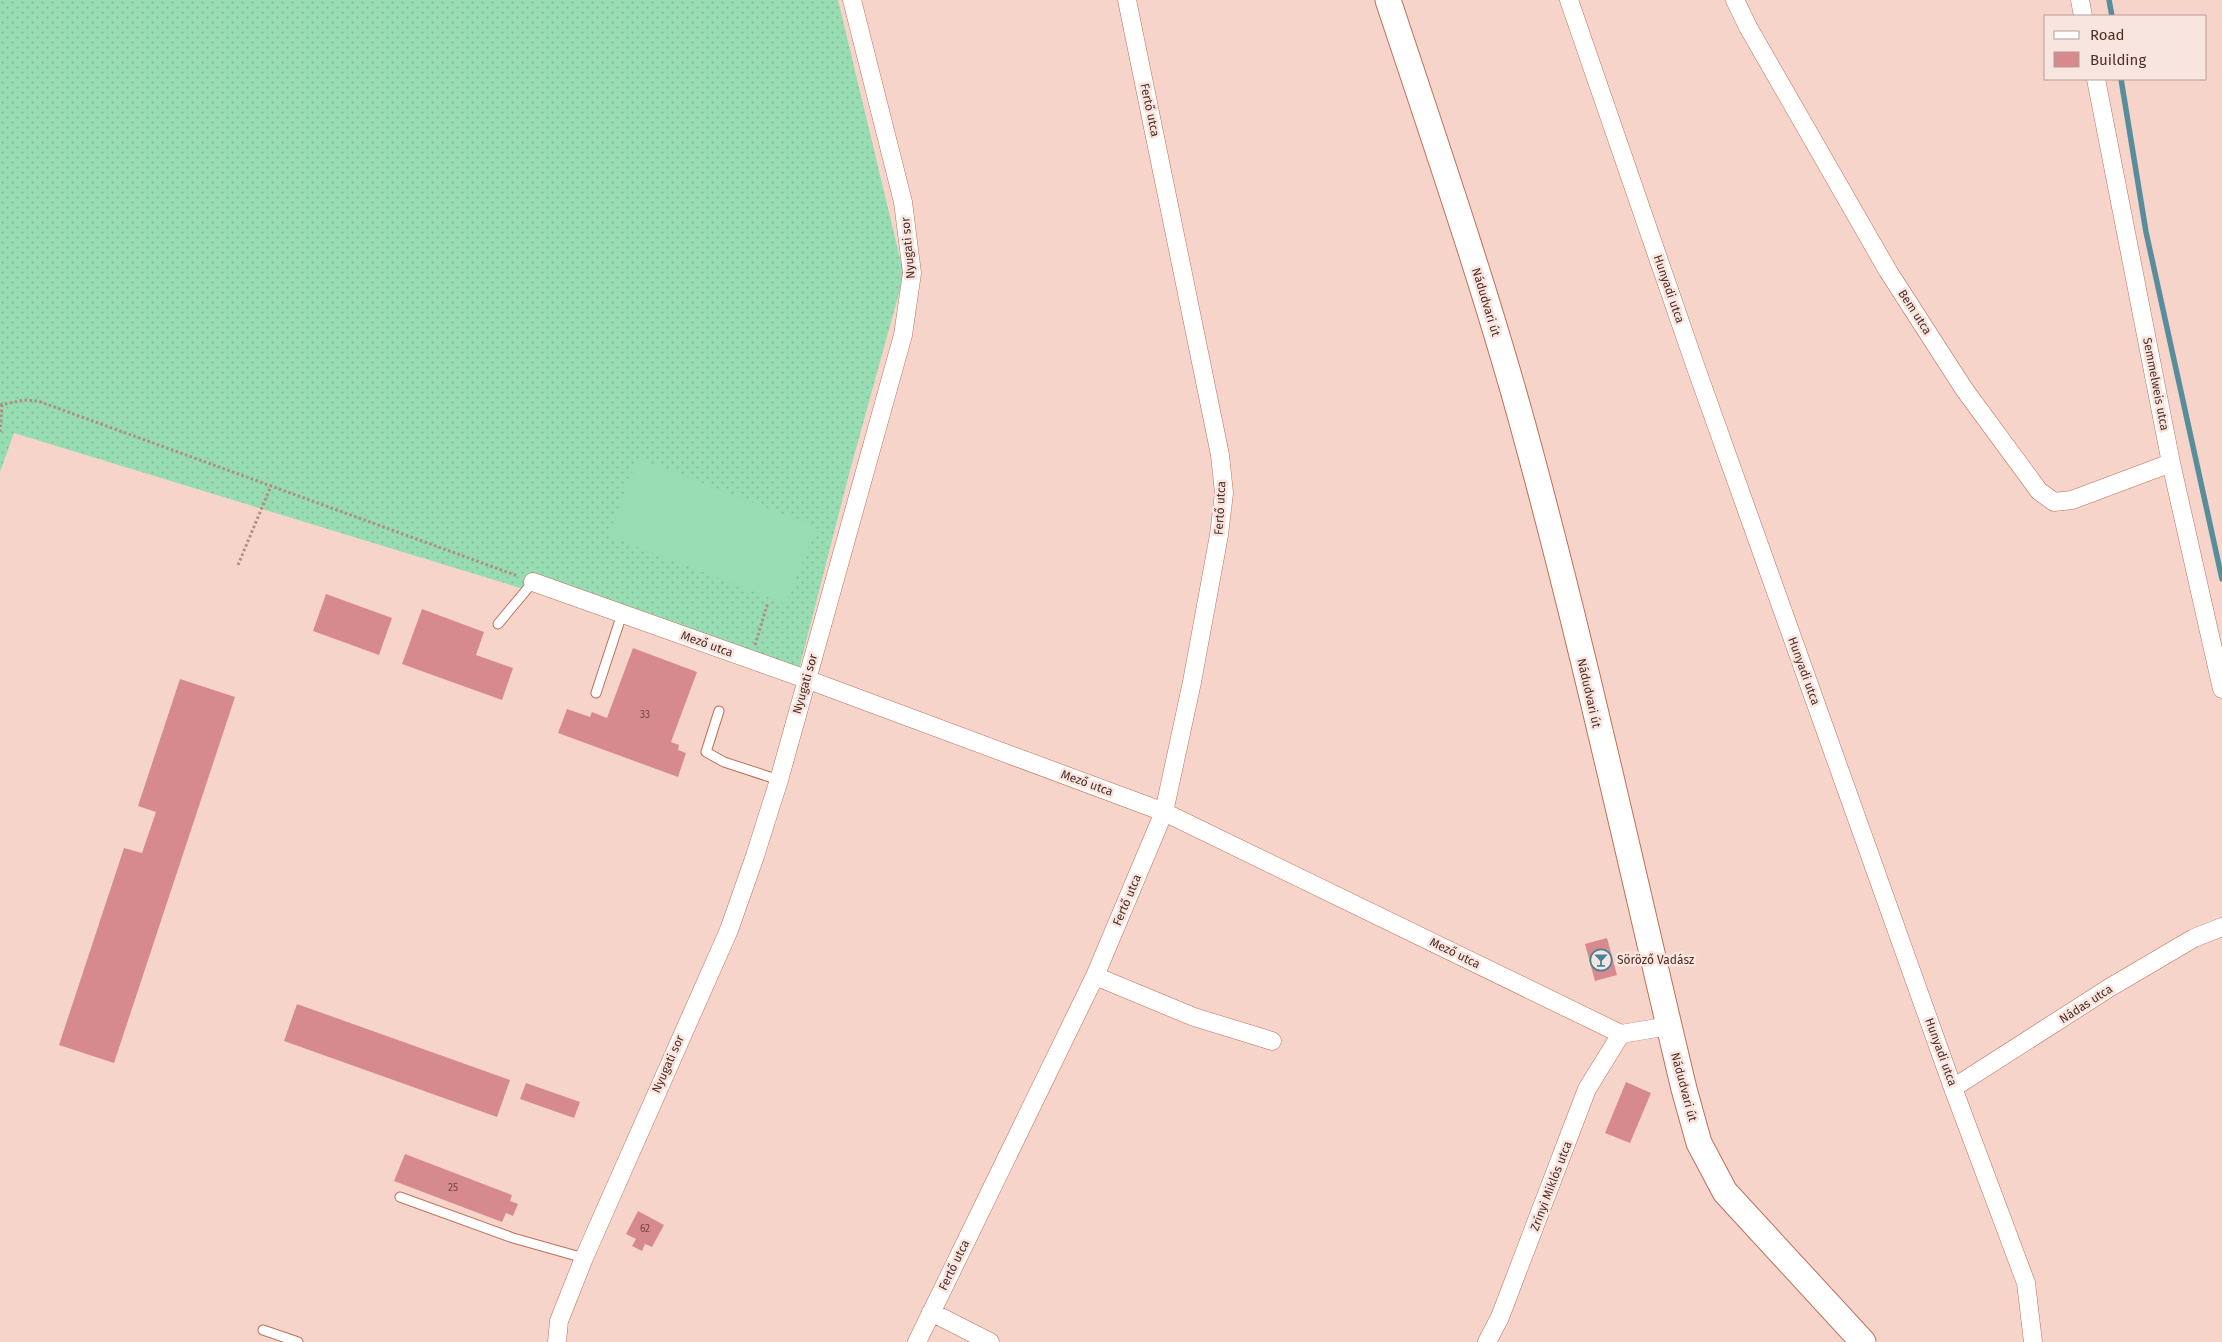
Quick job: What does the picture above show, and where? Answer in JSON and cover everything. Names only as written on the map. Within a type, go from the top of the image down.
[{"type":"main road","name":"Nádudvari út","points":[[1388,0],[1489,310],[1519,412],[1572,617],[1669,1026],[1699,1143],[1725,1192],[1863,1342]]},
{"type":"street","name":"Nyugati sor","points":[[557,1342],[559,1321],[584,1258],[729,930],[779,780],[903,335],[912,273],[903,202],[852,0]]},
{"type":"street","name":"Fertő utca","points":[[917,1342],[1095,976],[1164,812],[1219,535],[1224,492],[1220,455],[1127,0]]},
{"type":"street","name":"Hunyadi utca","points":[[1569,0],[1695,365],[1954,1088],[2026,1283],[2032,1342]]},
{"type":"street","name":"Bem utca","points":[[1735,0],[1748,28],[1888,271],[1964,389],[2039,491],[2054,502],[2072,500],[2172,463]]},
{"type":"street","points":[[2080,0],[2083,15]]},
{"type":"street","name":"Semmelweis utca","points":[[2096,80],[2172,463],[2222,688]]},
{"type":"street","name":"Mező utca","points":[[533,582],[806,679],[1164,812],[1621,1034]]},
{"type":"street","name":"Nádas utca","points":[[1954,1088],[2110,988],[2194,938],[2222,927]]},
{"type":"street","points":[[1095,976],[1194,1017],[1272,1042]]},
{"type":"street","points":[[1621,1034],[1669,1026]]},
{"type":"street","name":"Zrínyi Miklós utca","points":[[1488,1342],[1504,1308],[1587,1089],[1621,1034]]},
{"type":"street","points":[[931,1312],[990,1342]]},
{"type":"lane","points":[[498,624],[533,582]]},
{"type":"lane","points":[[596,693],[622,614]]},
{"type":"lane","points":[[719,711],[706,752],[724,762],[779,780]]},
{"type":"lane","points":[[400,1197],[513,1238],[584,1258]]},
{"type":"lane","points":[[263,1330],[298,1342]]},
{"type":"path","points":[[0,432],[1,405],[24,400],[38,401],[533,582]]},
{"type":"path","points":[[238,565],[271,486]]},
{"type":"path","points":[[751,660],[768,602]]},
{"type":"green space","points":[[0,0],[838,0],[904,275],[849,474],[798,673],[14,433],[0,472]]},
{"type":"green space","points":[[638,458],[816,527],[786,604],[608,536]]},
{"type":"building","points":[[326,594],[392,618],[379,655],[313,631]]},
{"type":"building","points":[[422,609],[484,632],[476,655],[513,668],[502,700],[402,664]]},
{"type":"building","points":[[633,648],[697,672],[671,742],[679,745],[678,750],[686,753],[678,777],[558,733],[567,709],[590,717],[592,712],[607,718]]},
{"type":"building","points":[[180,679],[235,697],[114,1063],[59,1045],[124,848],[142,853],[156,812],[138,806]]},
{"type":"building","name":"Söröző Vadász","points":[[1607,938],[1617,975],[1595,981],[1585,944]]},
{"type":"building","points":[[297,1004],[510,1080],[497,1117],[284,1041]]},
{"type":"building","points":[[1626,1082],[1651,1093],[1630,1143],[1605,1133]]},
{"type":"building","points":[[526,1083],[580,1102],[574,1118],[520,1099]]},
{"type":"building","points":[[405,1154],[512,1195],[510,1201],[518,1204],[513,1216],[506,1213],[502,1222],[394,1181]]},
{"type":"building","points":[[638,1211],[664,1225],[652,1247],[645,1244],[642,1251],[632,1246],[636,1239],[626,1234]]},
{"type":"waterway","points":[[2109,0],[2112,15]]},
{"type":"waterway","points":[[2121,80],[2146,232],[2222,579]]},
{"type":"place","name":"Söröző Vadász","points":[[1601,960]]}]
